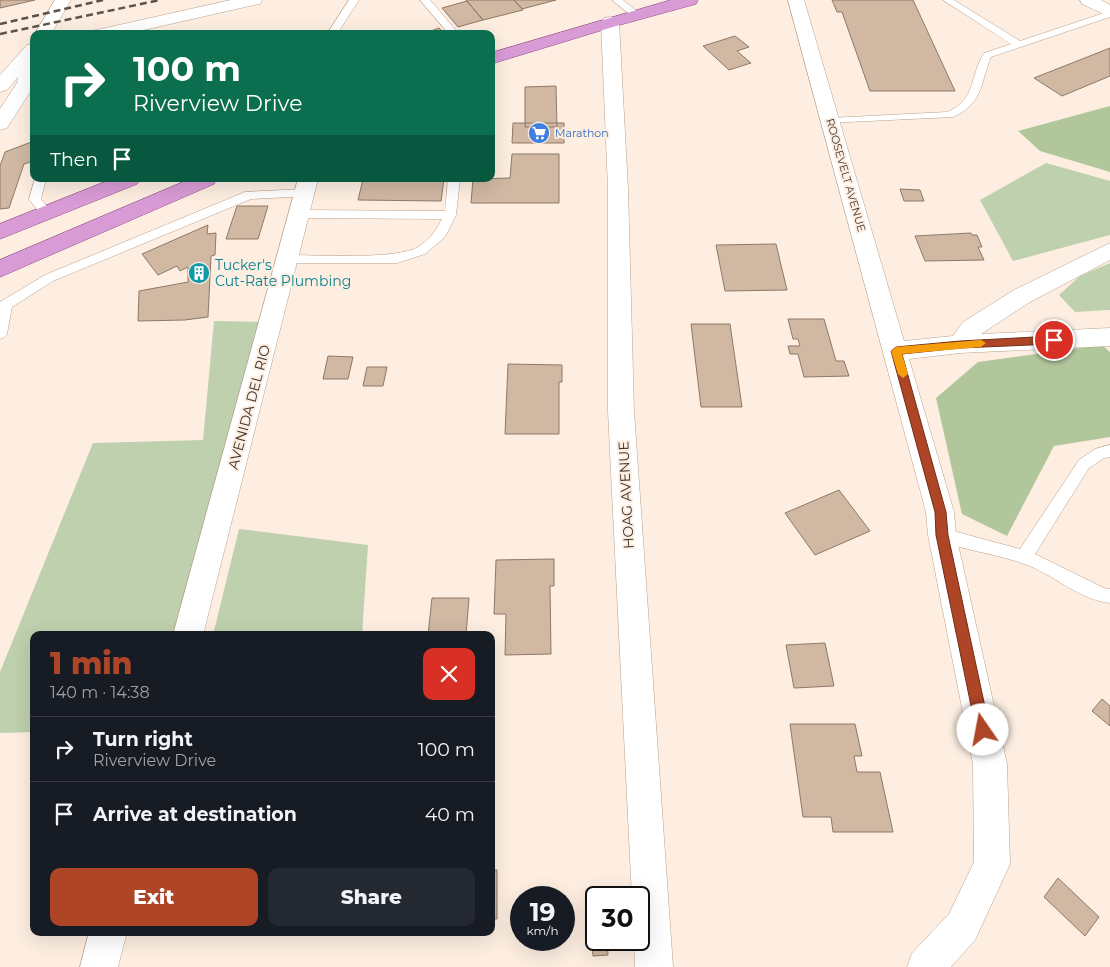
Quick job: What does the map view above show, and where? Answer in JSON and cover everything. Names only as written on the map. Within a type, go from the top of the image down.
[{"type":"main road","points":[[495,57],[614,11],[636,15],[690,0]]},
{"type":"main road","points":[[0,232],[123,182]]},
{"type":"main road","points":[[0,269],[200,182]]},
{"type":"street","points":[[45,30],[63,0]]},
{"type":"street","points":[[119,30],[254,0]]},
{"type":"street","name":"ROOSEVELT AVENUE","points":[[796,0],[940,512],[942,535],[990,764],[992,864],[962,927],[926,967]]},
{"type":"street","points":[[1088,0],[1110,13]]},
{"type":"street","name":"HOAG AVENUE","points":[[614,11],[621,411],[654,967]]},
{"type":"street","points":[[0,86],[30,52]]},
{"type":"street","points":[[0,124],[26,82],[30,67]]},
{"type":"street","name":"AVENIDA DEL RIO","points":[[189,631],[305,195]]},
{"type":"street","points":[[960,344],[972,328],[1022,296],[1110,251]]},
{"type":"street","points":[[896,351],[960,344],[1110,337]]},
{"type":"street","points":[[99,967],[107,936]]},
{"type":"lane","points":[[335,30],[354,0]]},
{"type":"lane","points":[[425,0],[451,30]]},
{"type":"lane","points":[[948,0],[1020,45]]},
{"type":"lane","points":[[830,121],[949,115],[958,112],[969,103],[977,91],[981,67],[987,55],[1110,13]]},
{"type":"lane","points":[[39,182],[35,199],[46,213]]},
{"type":"lane","points":[[288,259],[397,260],[421,250],[441,234],[450,215],[454,182]]},
{"type":"lane","points":[[0,334],[3,306],[49,278],[249,195],[305,195],[450,215]]},
{"type":"lane","points":[[1024,558],[1084,464],[1100,454],[1110,452]]},
{"type":"lane","points":[[942,535],[1024,558],[1102,595],[1110,596]]},
{"type":"green space","points":[[1110,106],[1110,172],[1040,151],[1018,131]]},
{"type":"green space","points":[[1046,163],[1110,181],[1110,235],[1013,261],[980,200]]},
{"type":"green space","points":[[1110,263],[1110,310],[1075,312],[1059,295],[1080,276]]},
{"type":"green space","points":[[214,321],[264,322],[180,631],[30,631],[30,732],[0,733],[0,672],[93,443],[203,440]]},
{"type":"green space","points":[[1102,345],[1110,352],[1110,437],[1054,446],[1007,536],[962,514],[936,398],[978,362]]},
{"type":"green space","points":[[239,529],[368,545],[362,631],[214,631]]},
{"type":"building","points":[[0,0],[35,0],[0,8]]},
{"type":"building","points":[[466,0],[514,0],[523,10],[483,20]]},
{"type":"building","points":[[514,0],[556,0],[522,9]]},
{"type":"building","points":[[832,0],[913,0],[955,91],[870,91],[842,12],[837,12]]},
{"type":"building","points":[[467,1],[483,20],[458,27],[442,8]]},
{"type":"building","points":[[735,36],[749,47],[737,51],[751,63],[729,70],[703,46]]},
{"type":"building","points":[[1110,48],[1110,76],[1062,96],[1034,78]]},
{"type":"building","name":"Marathon","points":[[556,86],[557,127],[525,127],[525,87]]},
{"type":"building","name":"Marathon","points":[[513,123],[564,123],[564,143],[512,143]]},
{"type":"building","points":[[30,143],[30,162],[24,164],[9,208],[0,209],[0,166],[5,152]]},
{"type":"building","points":[[512,154],[559,154],[559,203],[471,203],[473,182],[495,182],[495,178],[510,178]]},
{"type":"building","points":[[362,182],[444,182],[441,201],[358,200]]},
{"type":"building","points":[[900,189],[920,190],[924,201],[904,201]]},
{"type":"building","points":[[237,206],[268,206],[258,239],[226,239]]},
{"type":"building","name":"Tucker's Cut-Rate Plumbing","points":[[208,225],[207,234],[216,233],[215,255],[211,256],[208,317],[185,320],[138,321],[139,291],[188,282],[188,267],[180,271],[177,266],[158,275],[142,254]]},
{"type":"building","points":[[971,233],[972,235],[977,235],[982,247],[978,247],[984,260],[925,261],[915,236]]},
{"type":"building","points":[[776,244],[787,290],[725,291],[716,245]]},
{"type":"building","points":[[788,319],[824,319],[836,361],[844,361],[849,376],[804,377],[798,354],[790,354],[788,346],[800,346],[798,339],[793,339]]},
{"type":"building","points":[[691,324],[730,324],[742,407],[701,407]]},
{"type":"building","points":[[328,356],[353,357],[348,379],[323,379]]},
{"type":"building","points":[[508,364],[562,365],[562,382],[559,382],[559,434],[505,434]]},
{"type":"building","points":[[367,367],[387,367],[383,386],[363,386]]},
{"type":"building","points":[[839,490],[870,531],[815,555],[785,513]]},
{"type":"building","points":[[554,559],[554,586],[550,586],[551,654],[505,655],[506,614],[494,614],[496,560]]},
{"type":"building","points":[[432,598],[469,598],[466,631],[428,631]]},
{"type":"building","points":[[825,643],[834,686],[794,688],[786,645]]},
{"type":"building","points":[[1102,699],[1110,706],[1110,726],[1092,711]]},
{"type":"building","points":[[790,724],[855,724],[862,756],[854,756],[857,772],[880,772],[893,832],[833,832],[831,817],[803,817]]},
{"type":"building","points":[[495,870],[497,870],[497,919],[495,919]]},
{"type":"building","points":[[1058,878],[1099,917],[1085,936],[1044,897]]},
{"type":"building","points":[[593,951],[608,951],[608,955],[593,956]]},
{"type":"railway","points":[[0,24],[103,0]]},
{"type":"railway","points":[[0,34],[160,0]]},
{"type":"slow traffic","points":[[903,374],[896,351],[981,343]]},
{"type":"place","name":"Marathon","points":[[539,133]]},
{"type":"place","name":"Tucker's Cut-Rate Plumbing","points":[[199,273]]},
{"type":"route","points":[[983,730],[942,535],[940,512],[896,351],[960,344],[1054,340]]}]
